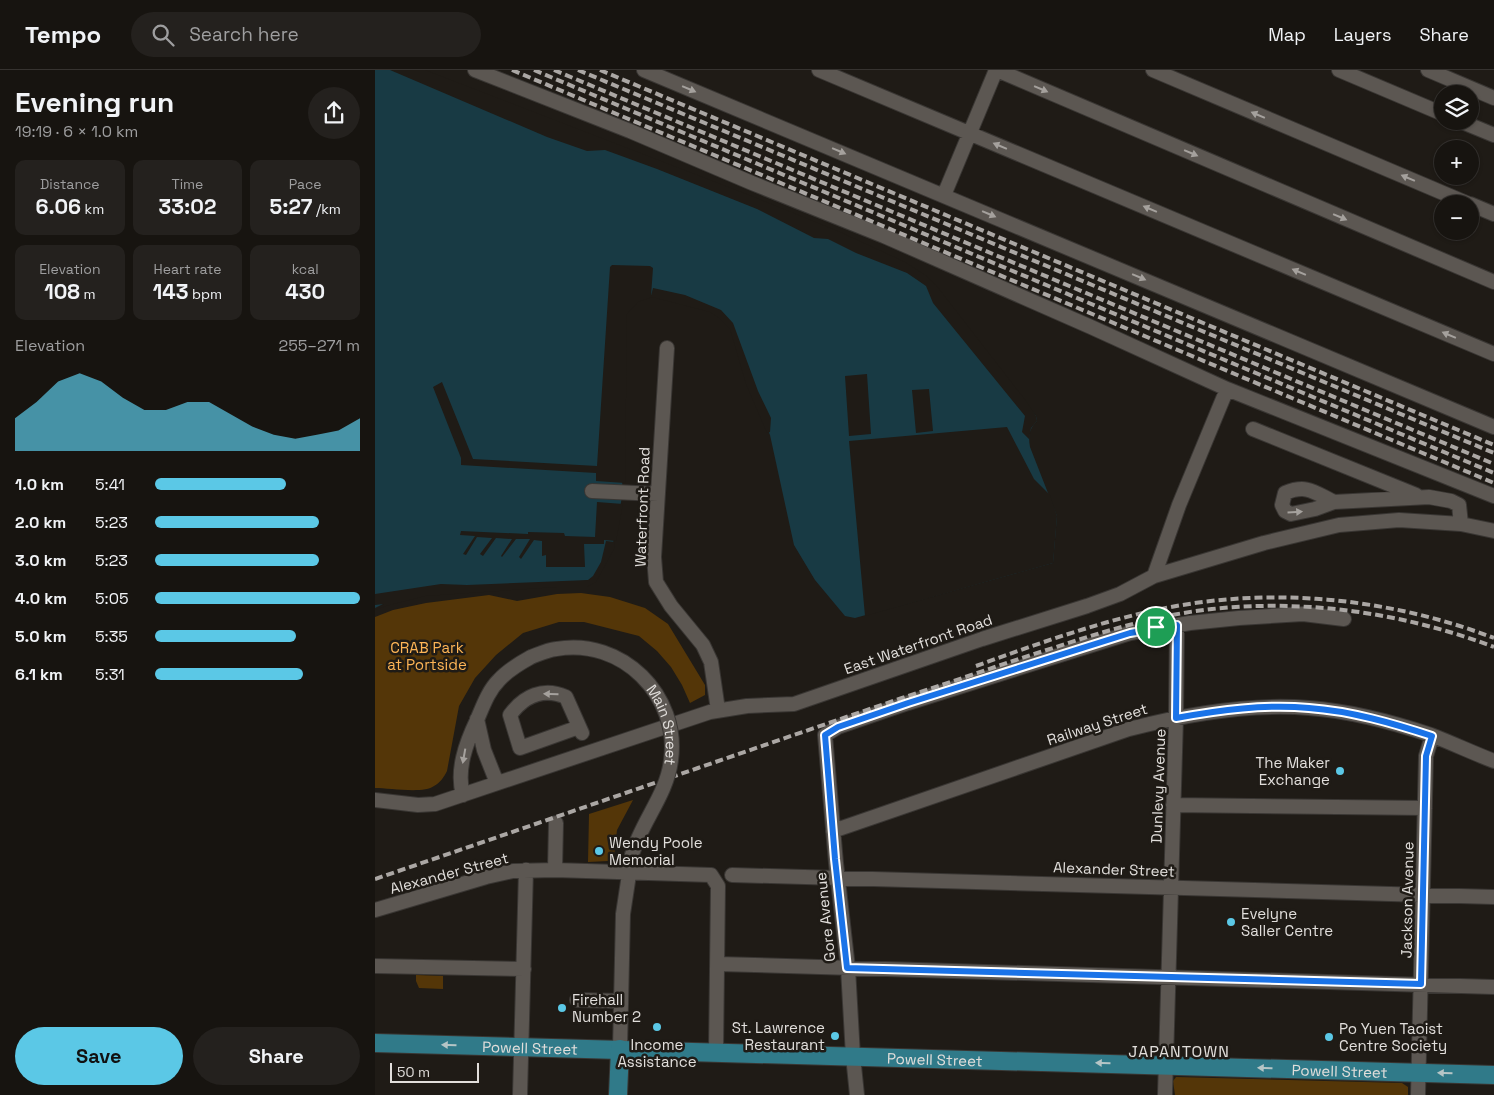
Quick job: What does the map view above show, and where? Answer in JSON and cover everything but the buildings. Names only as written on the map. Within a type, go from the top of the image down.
[{"type":"main road","name":"Powell Street","points":[[375,1043],[1494,1075]]},
{"type":"main road","name":"Main Street","points":[[618,1095],[620,1049]]},
{"type":"street","points":[[475,70],[884,236],[1091,326],[1227,389],[1494,496]]},
{"type":"street","points":[[644,70],[1494,427]]},
{"type":"street","points":[[819,70],[1494,354]]},
{"type":"street","points":[[944,195],[996,70],[1494,282]]},
{"type":"street","points":[[1153,70],[1449,195]]},
{"type":"street","points":[[1339,70],[1434,110]]},
{"type":"street","points":[[1428,70],[1494,98]]},
{"type":"street","points":[[1479,129],[1494,136]]},
{"type":"street","points":[[1479,208],[1494,214]]},
{"type":"street","name":"Waterfront Road","points":[[667,348],[654,557],[656,582],[671,606],[703,646],[711,662],[717,710]]},
{"type":"street","points":[[1154,576],[1179,505],[1227,389]]},
{"type":"street","points":[[1253,429],[1421,498]]},
{"type":"street","points":[[592,491],[658,494]]},
{"type":"street","points":[[1334,502],[1429,497],[1451,501],[1459,505],[1461,524]]},
{"type":"street","name":"East Waterfront Road","points":[[375,800],[417,805],[435,804],[717,710],[747,706],[794,704],[982,639],[1087,606],[1120,594],[1154,576],[1264,543],[1339,526],[1399,520],[1461,524],[1494,531]]},
{"type":"street","points":[[1177,625],[1303,614],[1344,618]]},
{"type":"street","name":"Dunlevy Avenue","points":[[1165,1095],[1177,625]]},
{"type":"street","name":"Gore Avenue","points":[[857,1095],[825,735],[838,727],[908,703],[1121,636],[1156,627],[1177,625]]},
{"type":"street","name":"Main Street","points":[[463,795],[461,787],[463,760],[470,734],[488,696],[506,673],[531,657],[557,649],[570,648],[592,649],[606,653],[622,660],[637,671],[651,686],[661,702],[668,719],[671,734],[670,767],[663,788],[641,830],[632,855],[623,914],[620,1049]]},
{"type":"street","points":[[545,692],[555,692],[566,697],[580,730],[520,748],[510,715],[516,706],[529,697],[545,692]]},
{"type":"street","name":"Railway Street","points":[[833,831],[1129,728],[1176,718],[1245,708],[1308,708],[1347,713],[1432,736],[1494,761]]},
{"type":"street","points":[[477,720],[497,783]]},
{"type":"street","name":"Jackson Avenue","points":[[1418,1095],[1426,756],[1432,736]]},
{"type":"street","points":[[1173,805],[1425,808]]},
{"type":"street","points":[[555,870],[556,823]]},
{"type":"street","points":[[520,1095],[526,870]]},
{"type":"street","name":"Alexander Street","points":[[375,910],[501,873],[526,870],[711,875],[719,886],[718,964]]},
{"type":"street","name":"Alexander Street","points":[[733,875],[1494,897]]},
{"type":"street","points":[[716,1052],[718,964],[1494,987]]},
{"type":"street","points":[[375,966],[524,968]]},
{"type":"street","points":[[577,1000],[621,1001]]},
{"type":"green space","name":"CRAB Park at Portside","points":[[581,593],[610,597],[645,608],[668,624],[705,685],[705,695],[690,703],[671,667],[657,651],[639,636],[584,622],[559,622],[523,633],[496,655],[475,678],[459,706],[447,771],[438,783],[423,790],[375,788],[375,617],[393,610],[426,603],[489,595],[517,601],[557,594]]},
{"type":"green space","points":[[633,800],[617,830],[614,856],[608,861],[588,862],[589,814]]},
{"type":"green space","points":[[416,975],[443,976],[443,989],[419,988]]},
{"type":"green space","points":[[1176,1077],[1402,1083],[1408,1087],[1408,1095],[1175,1095],[1173,1081]]},
{"type":"water","points":[[375,70],[418,70],[919,273],[1036,416],[1037,421],[1031,430],[1029,443],[1057,516],[1053,563],[855,618],[845,616],[815,580],[794,545],[770,435],[748,383],[732,328],[711,310],[652,295],[636,300],[625,313],[622,497],[612,548],[594,580],[425,593],[385,603],[375,608]]},
{"type":"pier","points":[[390,70],[425,70],[749,195],[840,232],[905,262],[936,285],[1026,401],[1036,416],[1037,421],[1031,428],[1029,439],[1022,432],[1025,416],[933,303],[926,286],[907,273],[856,253],[828,239],[814,238],[757,209],[657,169],[605,150],[587,151],[547,137]]},
{"type":"pier","points":[[612,265],[650,266],[653,268],[651,296],[653,288],[685,295],[721,310],[733,323],[758,391],[771,418],[770,432],[767,433],[746,384],[730,329],[710,312],[652,297],[638,302],[627,314],[625,483],[596,481],[596,473],[461,465],[461,458],[433,387],[442,382],[473,459],[597,466],[610,267]]},
{"type":"pier","points":[[867,374],[871,434],[849,436],[845,376]]},
{"type":"pier","points":[[929,389],[933,431],[916,433],[912,390]]},
{"type":"pier","points":[[1007,427],[1034,479],[1050,495],[1057,516],[1053,563],[865,616],[849,441]]},
{"type":"pier","points":[[597,502],[623,504],[616,541],[604,540],[604,544],[584,544],[585,567],[546,567],[546,555],[542,556],[542,541],[534,540],[521,559],[519,557],[530,539],[516,539],[502,557],[512,539],[496,538],[483,556],[480,554],[492,538],[477,537],[466,555],[463,554],[475,536],[460,535],[461,531],[528,534],[528,532],[564,533],[565,536],[595,537]]},
{"type":"pier","points":[[606,541],[615,542],[614,549],[596,582],[587,587],[557,587],[425,596],[375,610],[384,604],[375,605],[375,594],[441,584],[467,585],[588,580],[593,576],[601,562]]},
{"type":"railway","points":[[512,70],[1494,483]]},
{"type":"railway","points":[[534,70],[1494,473]]},
{"type":"railway","points":[[554,70],[1494,464]]},
{"type":"railway","points":[[578,70],[1494,453]]},
{"type":"railway","points":[[600,70],[1494,445]]},
{"type":"railway","points":[[976,666],[1068,634],[1137,614],[1203,602],[1245,598],[1330,600],[1372,605],[1414,613],[1494,638]]},
{"type":"railway","points":[[375,879],[1015,660],[1151,619],[1212,609],[1248,606],[1320,608],[1391,617],[1460,635],[1494,647]]},
{"type":"place","name":"The Maker Exchange","points":[[1340,771]]},
{"type":"place","name":"Wendy Poole Memorial","points":[[599,851]]},
{"type":"place","name":"Evelyne Saller Centre","points":[[1231,922]]},
{"type":"place","name":"Firehall Number 2","points":[[562,1008]]},
{"type":"place","name":"Income Assistance","points":[[657,1027]]},
{"type":"place","name":"St. Lawrence Restaurant","points":[[835,1036]]},
{"type":"place","name":"Po Yuen Taoist Centre Society","points":[[1329,1037]]},
{"type":"district","name":"JAPANTOWN","points":[[1179,1051]]},
{"type":"route","points":[[1177,625],[1176,718],[1245,708],[1308,708],[1347,713],[1403,726],[1432,736],[1426,756],[1421,984],[847,968],[835,859],[825,735],[838,727],[908,703],[1130,633],[1156,627],[1177,625]]}]
